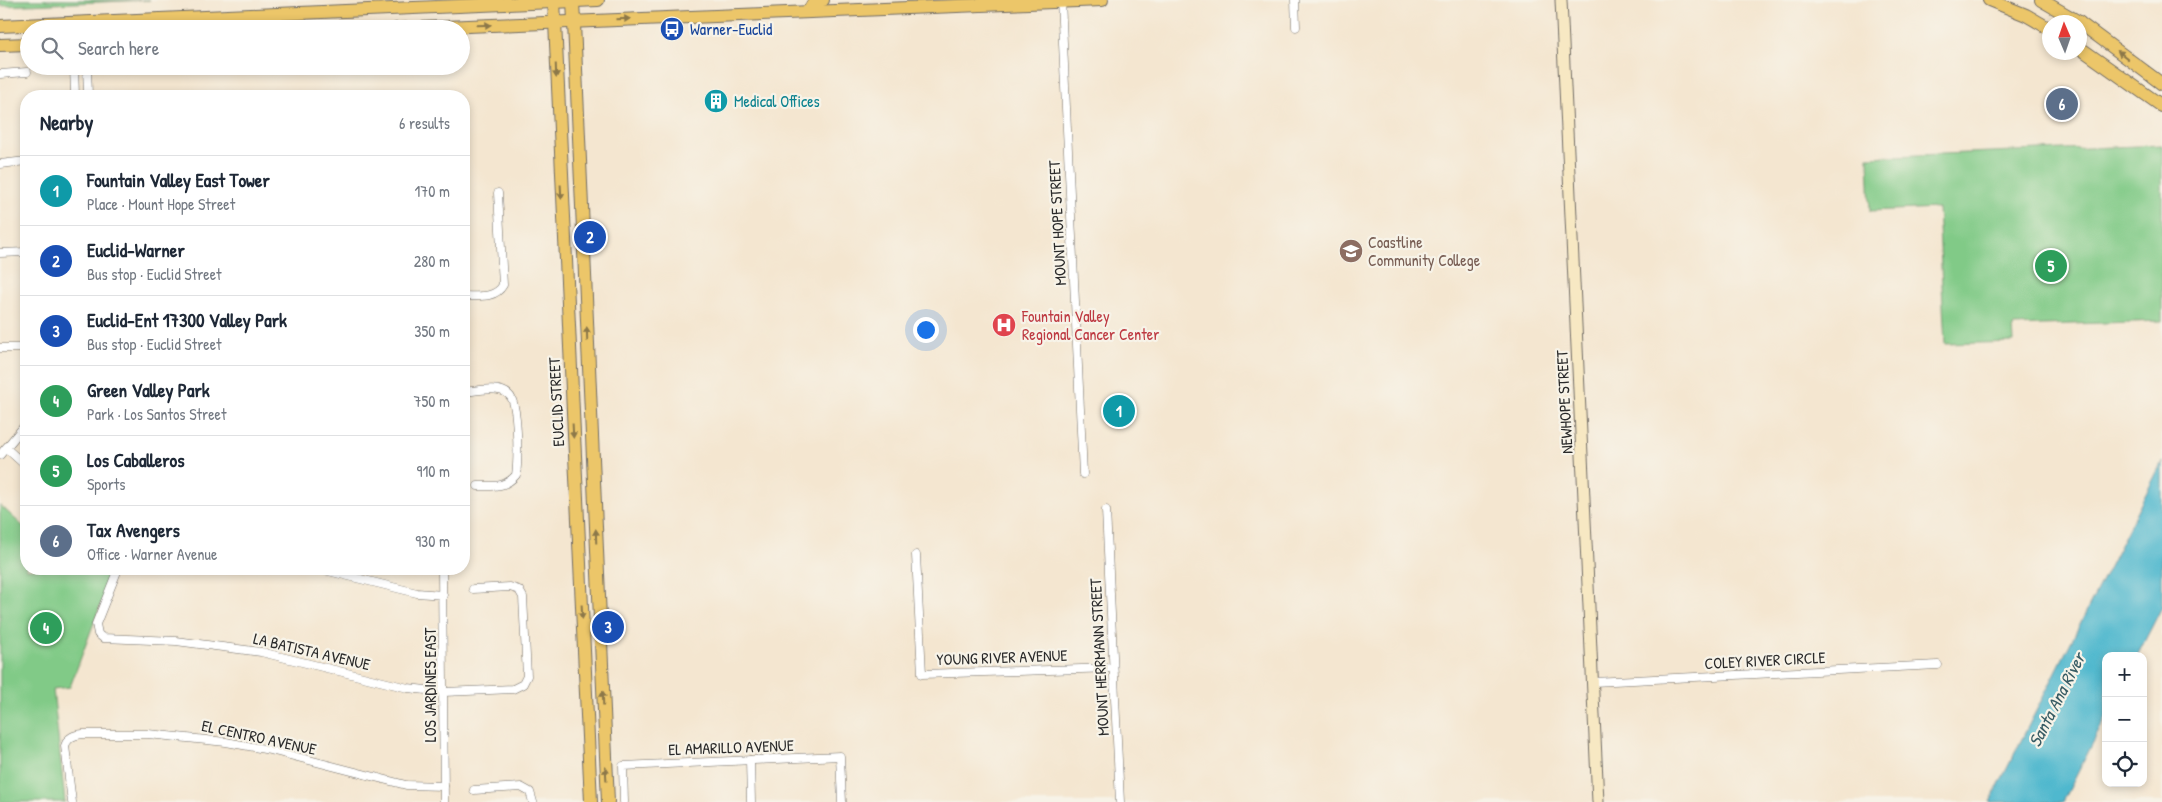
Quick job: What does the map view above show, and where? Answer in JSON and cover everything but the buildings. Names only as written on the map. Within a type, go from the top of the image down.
[{"type":"main road","points":[[194,20],[598,0]]},
{"type":"main road","points":[[808,12],[814,2],[823,0]]},
{"type":"main road","points":[[470,26],[808,12],[932,3],[1102,0]]},
{"type":"main road","points":[[1991,0],[2026,15],[2042,24]]},
{"type":"main road","points":[[2041,0],[2066,15]]},
{"type":"main road","name":"EUCLID STREET","points":[[554,1],[591,802]]},
{"type":"main road","name":"EUCLID STREET","points":[[573,1],[608,802]]},
{"type":"main road","points":[[0,26],[20,26]]},
{"type":"main road","points":[[2087,29],[2162,84]]},
{"type":"main road","points":[[0,45],[20,44]]},
{"type":"main road","points":[[2087,53],[2162,106]]},
{"type":"street","points":[[1295,0],[1296,27]]},
{"type":"street","name":"NEWHOPE STREET","points":[[1561,0],[1598,802]]},
{"type":"street","name":"MOUNT HOPE STREET","points":[[1061,1],[1083,474]]},
{"type":"street","points":[[0,74],[20,73]]},
{"type":"street","points":[[74,75],[75,90]]},
{"type":"street","points":[[87,75],[88,90]]},
{"type":"street","points":[[0,164],[20,162]]},
{"type":"street","points":[[470,296],[493,295],[503,285],[498,193]]},
{"type":"street","points":[[0,253],[20,252]]},
{"type":"street","points":[[0,348],[20,348]]},
{"type":"street","points":[[470,392],[494,390],[509,394],[515,406],[516,475],[507,484],[500,487],[478,486]]},
{"type":"street","points":[[0,455],[20,431]]},
{"type":"street","points":[[6,448],[20,461]]},
{"type":"street","name":"MOUNT HERRMANN STREET","points":[[1106,510],[1120,802]]},
{"type":"street","name":"YOUNG RIVER AVENUE","points":[[916,556],[922,674],[1113,668]]},
{"type":"street","name":"LA BATISTA AVENUE","points":[[116,575],[96,629],[103,638],[220,646],[309,663],[408,688],[444,692],[513,689],[524,684],[527,676],[524,597],[519,590],[510,587],[473,589]]},
{"type":"street","points":[[344,575],[417,593],[443,595]]},
{"type":"street","name":"LOS JARDINES EAST","points":[[442,575],[444,802]]},
{"type":"street","name":"COLEY RIVER CIRCLE","points":[[1593,682],[1938,665]]},
{"type":"street","name":"EL CENTRO AVENUE","points":[[72,802],[65,754],[67,740],[74,735],[83,734],[188,737],[270,750],[406,785],[444,786]]},
{"type":"street","points":[[588,747],[605,747]]},
{"type":"street","name":"EL AMARILLO AVENUE","points":[[624,802],[623,766],[840,756],[842,802]]},
{"type":"street","points":[[750,760],[751,802]]},
{"type":"street","points":[[474,790],[521,787],[530,792],[533,802]]},
{"type":"green space","points":[[0,0],[150,0],[0,6]]},
{"type":"green space","points":[[2162,145],[2162,321],[2013,326],[2014,342],[1945,344],[1938,208],[1870,211],[1868,157]]},
{"type":"green space","points":[[0,505],[20,523],[20,575],[112,575],[70,687],[53,689],[65,802],[0,802]]},
{"type":"water","name":"Santa Ana River","points":[[2162,462],[2162,607],[2139,652],[2102,652],[2102,725],[2063,802],[1990,802]]},
{"type":"place","name":"Warner-Euclid","points":[[672,29]]},
{"type":"place","name":"Medical Offices","points":[[716,101]]},
{"type":"place","name":"Tax Avengers","points":[[2062,104]]},
{"type":"place","name":"Euclid-Warner","points":[[590,237]]},
{"type":"place","name":"Coastline Community College","points":[[1351,251]]},
{"type":"place","name":"Los Caballeros","points":[[2051,266]]},
{"type":"place","name":"Fountain Valley Regional Cancer Center","points":[[1004,325]]},
{"type":"place","name":"Fountain Valley East Tower","points":[[1119,411]]},
{"type":"place","name":"Euclid-Ent 17300 Valley Park","points":[[608,627]]},
{"type":"place","name":"Green Valley Park","points":[[46,628]]}]
